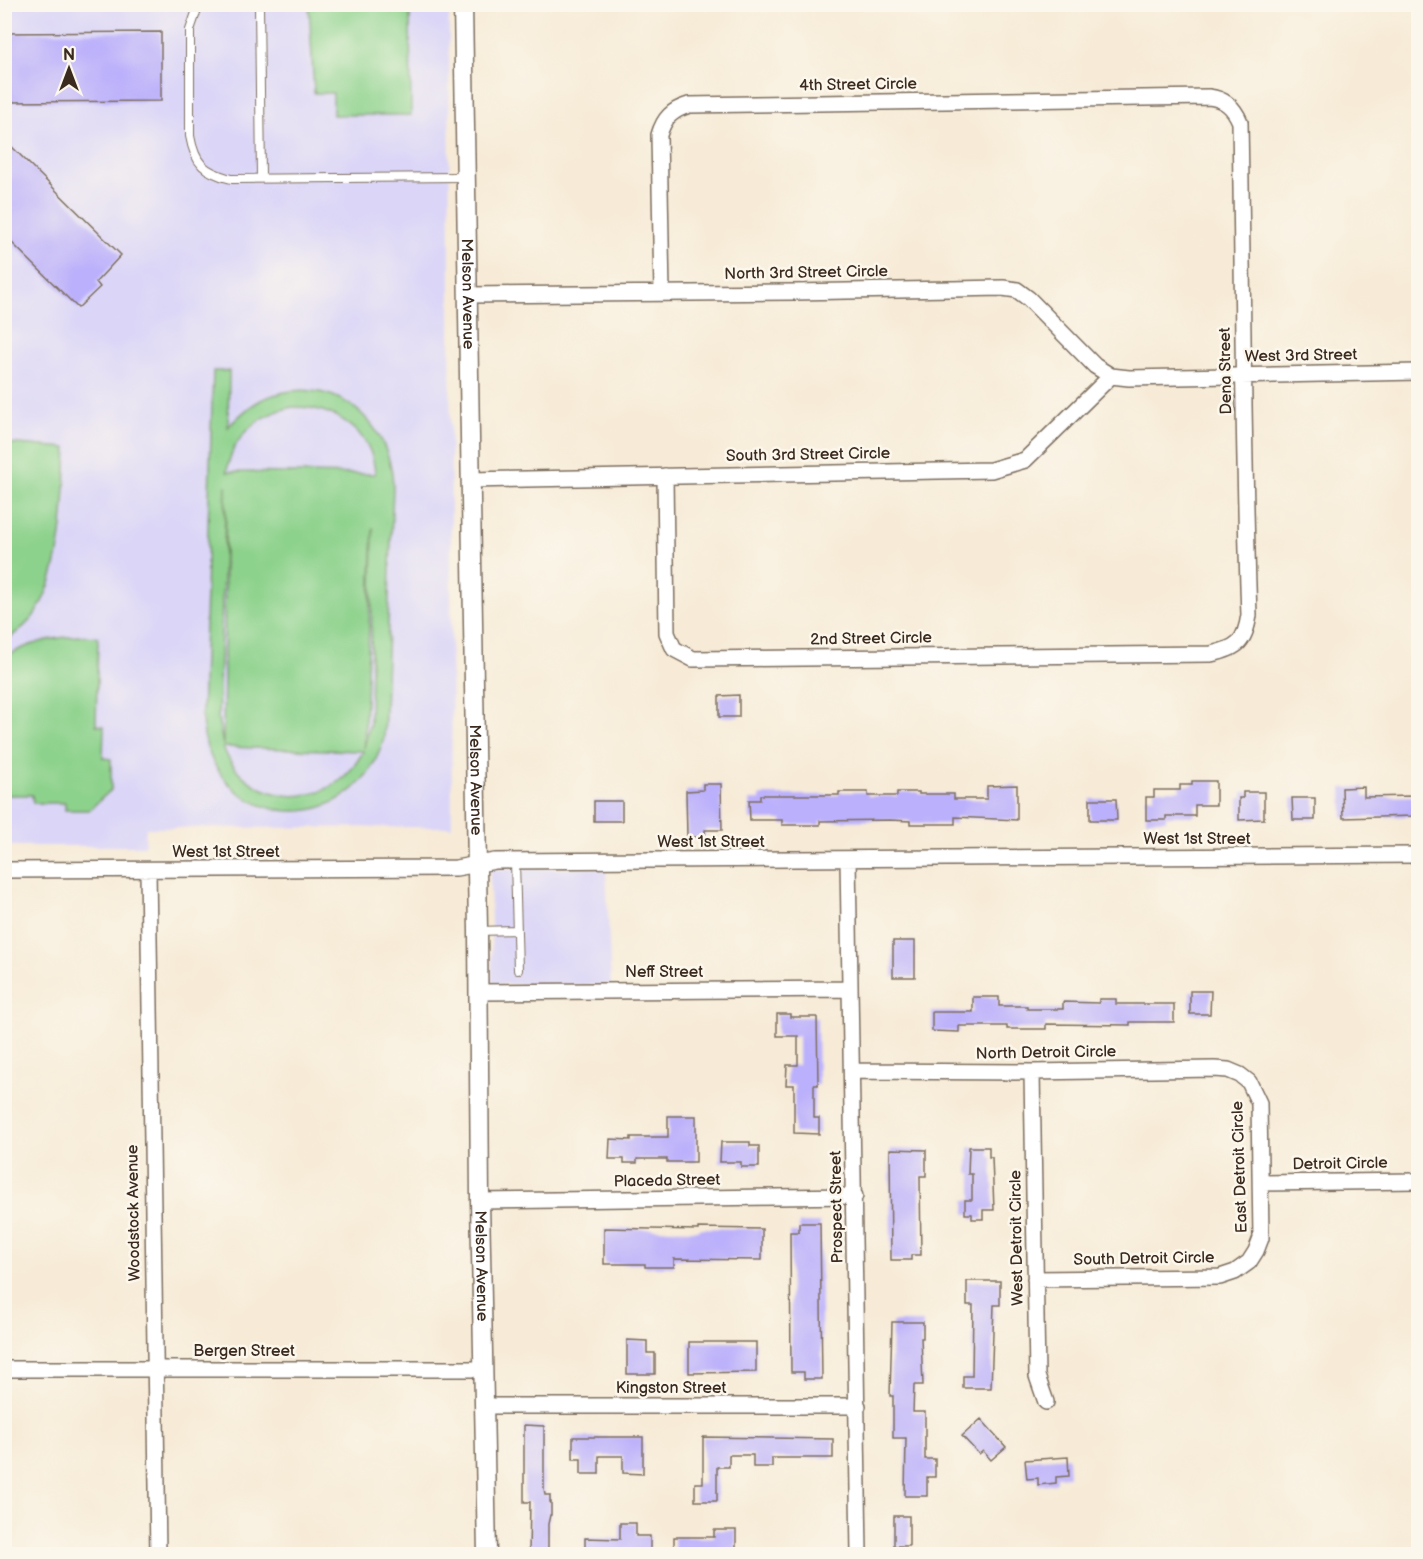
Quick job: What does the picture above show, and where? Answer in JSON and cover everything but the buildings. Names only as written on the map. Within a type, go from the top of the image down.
[{"type":"street","name":"Melson Avenue","points":[[463,4],[487,1554]]},
{"type":"street","name":"4th Street Circle","points":[[662,292],[659,135],[663,123],[678,108],[689,105],[1209,97],[1218,98],[1228,104]]},
{"type":"street","name":"Dena Street","points":[[1228,104],[1236,112],[1240,122],[1245,375],[1244,486],[1249,615],[1242,640]]},
{"type":"street","name":"North 3rd Street Circle","points":[[468,295],[1003,288],[1017,290],[1029,298],[1095,366],[1112,376]]},
{"type":"street","name":"West 3rd Street","points":[[1112,376],[1129,378],[1419,372]]},
{"type":"street","name":"South 3rd Street Circle","points":[[470,480],[991,470],[1025,460],[1112,376]]},
{"type":"street","name":"2nd Street Circle","points":[[665,476],[667,633],[674,649],[693,659],[1212,654],[1230,650],[1242,640]]},
{"type":"street","name":"West 1st Street","points":[[4,870],[456,868],[495,861],[1419,855]]},
{"type":"street","name":"Prospect Street","points":[[849,859],[859,1554]]},
{"type":"street","name":"Woodstock Avenue","points":[[148,870],[158,1554]]},
{"type":"street","name":"Neff Street","points":[[479,992],[850,989]]},
{"type":"street","name":"North Detroit Circle","points":[[852,1071],[1032,1072],[1214,1068],[1240,1075]]},
{"type":"street","name":"West Detroit Circle","points":[[1032,1072],[1037,1376],[1046,1402]]},
{"type":"street","name":"East Detroit Circle","points":[[1240,1075],[1249,1082],[1259,1103],[1261,1238],[1249,1262]]},
{"type":"street","name":"Detroit Circle","points":[[1261,1183],[1419,1181]]},
{"type":"street","name":"Placeda Street","points":[[480,1201],[855,1196]]},
{"type":"street","name":"South Detroit Circle","points":[[1035,1279],[1220,1277],[1235,1272],[1249,1262]]},
{"type":"street","name":"Bergen Street","points":[[4,1369],[484,1369]]},
{"type":"street","name":"Kingston Street","points":[[485,1406],[858,1406]]},
{"type":"lane","points":[[199,4],[190,30],[190,136],[193,152],[200,164],[213,174],[231,178],[465,177]]},
{"type":"lane","points":[[259,4],[261,178]]},
{"type":"lane","points":[[515,861],[518,970]]},
{"type":"lane","points":[[478,931],[516,930]]},
{"type":"shaded area","points":[[5,5],[449,5],[452,827],[146,828],[145,846],[5,846]]},
{"type":"shaded area","points":[[606,868],[611,985],[492,984],[490,869]]},
{"type":"green space","points":[[309,5],[410,5],[411,115],[333,115],[333,93],[314,93]]},
{"type":"green space","points":[[213,371],[229,371],[228,427],[248,408],[263,399],[287,392],[311,391],[332,396],[352,406],[368,420],[381,439],[389,461],[393,485],[384,738],[368,773],[344,796],[315,809],[284,810],[254,802],[229,784],[210,755],[202,718]],"holes":[[[292,407],[322,411],[348,424],[359,433],[367,445],[373,458],[375,474],[227,472],[234,448],[241,438],[258,421]],[[226,485],[223,745],[218,718]],[[373,527],[370,723],[364,748]],[[223,747],[363,751],[340,780],[320,791],[304,795],[271,792],[242,775],[231,763]]]},
{"type":"green space","points":[[5,443],[67,448],[61,534],[52,576],[35,614],[5,641]]},
{"type":"green space","points":[[80,636],[98,637],[96,725],[104,726],[103,758],[111,759],[111,790],[89,810],[65,810],[65,803],[33,803],[32,795],[5,795],[5,657],[41,642]]}]
